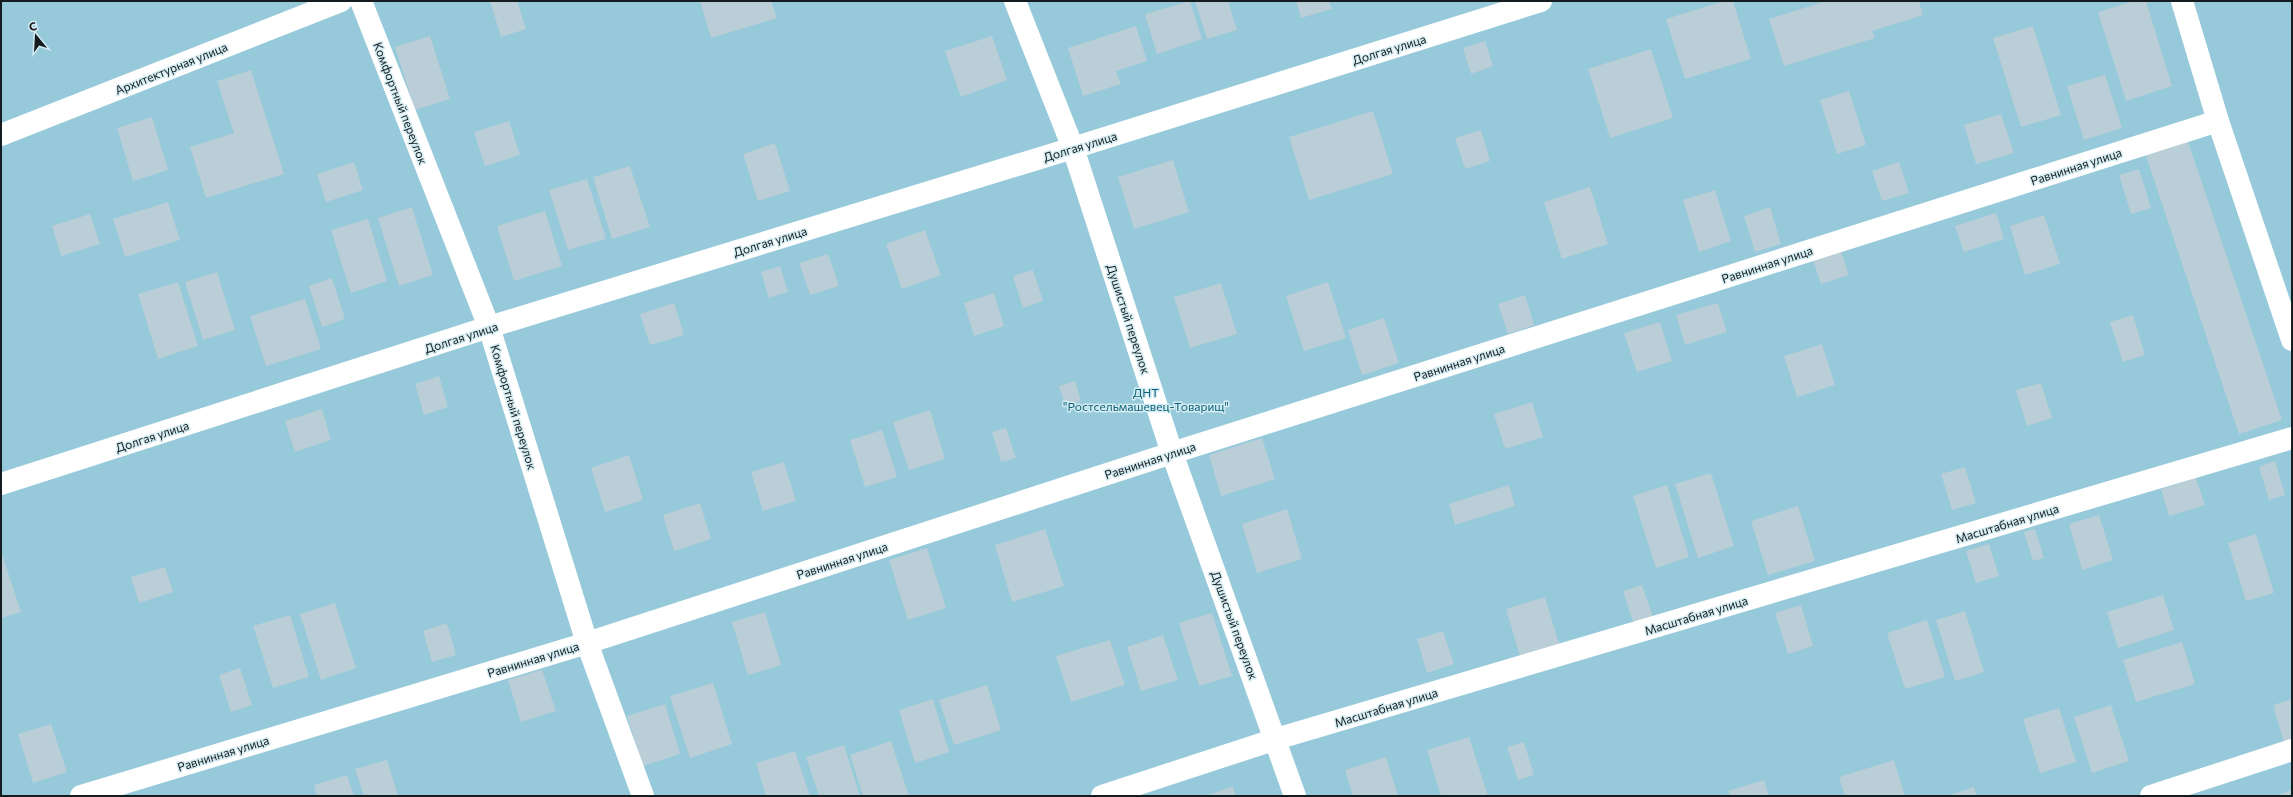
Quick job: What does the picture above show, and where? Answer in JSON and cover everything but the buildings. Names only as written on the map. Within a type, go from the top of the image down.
[{"type":"lane","name":"Архитектурная улица","points":[[1,135],[341,1]]},
{"type":"lane","name":"Комфортный переулок","points":[[361,1],[490,328],[587,643],[643,796]]},
{"type":"lane","name":"Душистый переулок","points":[[1015,1],[1073,148],[1172,453],[1295,796]]},
{"type":"lane","name":"Долгая улица","points":[[1,484],[490,328],[1073,148],[1540,1]]},
{"type":"lane","points":[[2182,1],[2218,121],[2292,340]]},
{"type":"lane","name":"Равнинная улица","points":[[81,796],[587,643],[1172,453],[2218,121]]},
{"type":"lane","name":"Масштабная улица","points":[[1102,796],[1276,740],[2292,438]]},
{"type":"lane","points":[[2151,796],[2292,750]]},
{"type":"green space","name":"ДНТ \"Ростсельмашевец-Товарищ\"","points":[[1,1],[2292,1],[2292,796],[1,796]]}]
